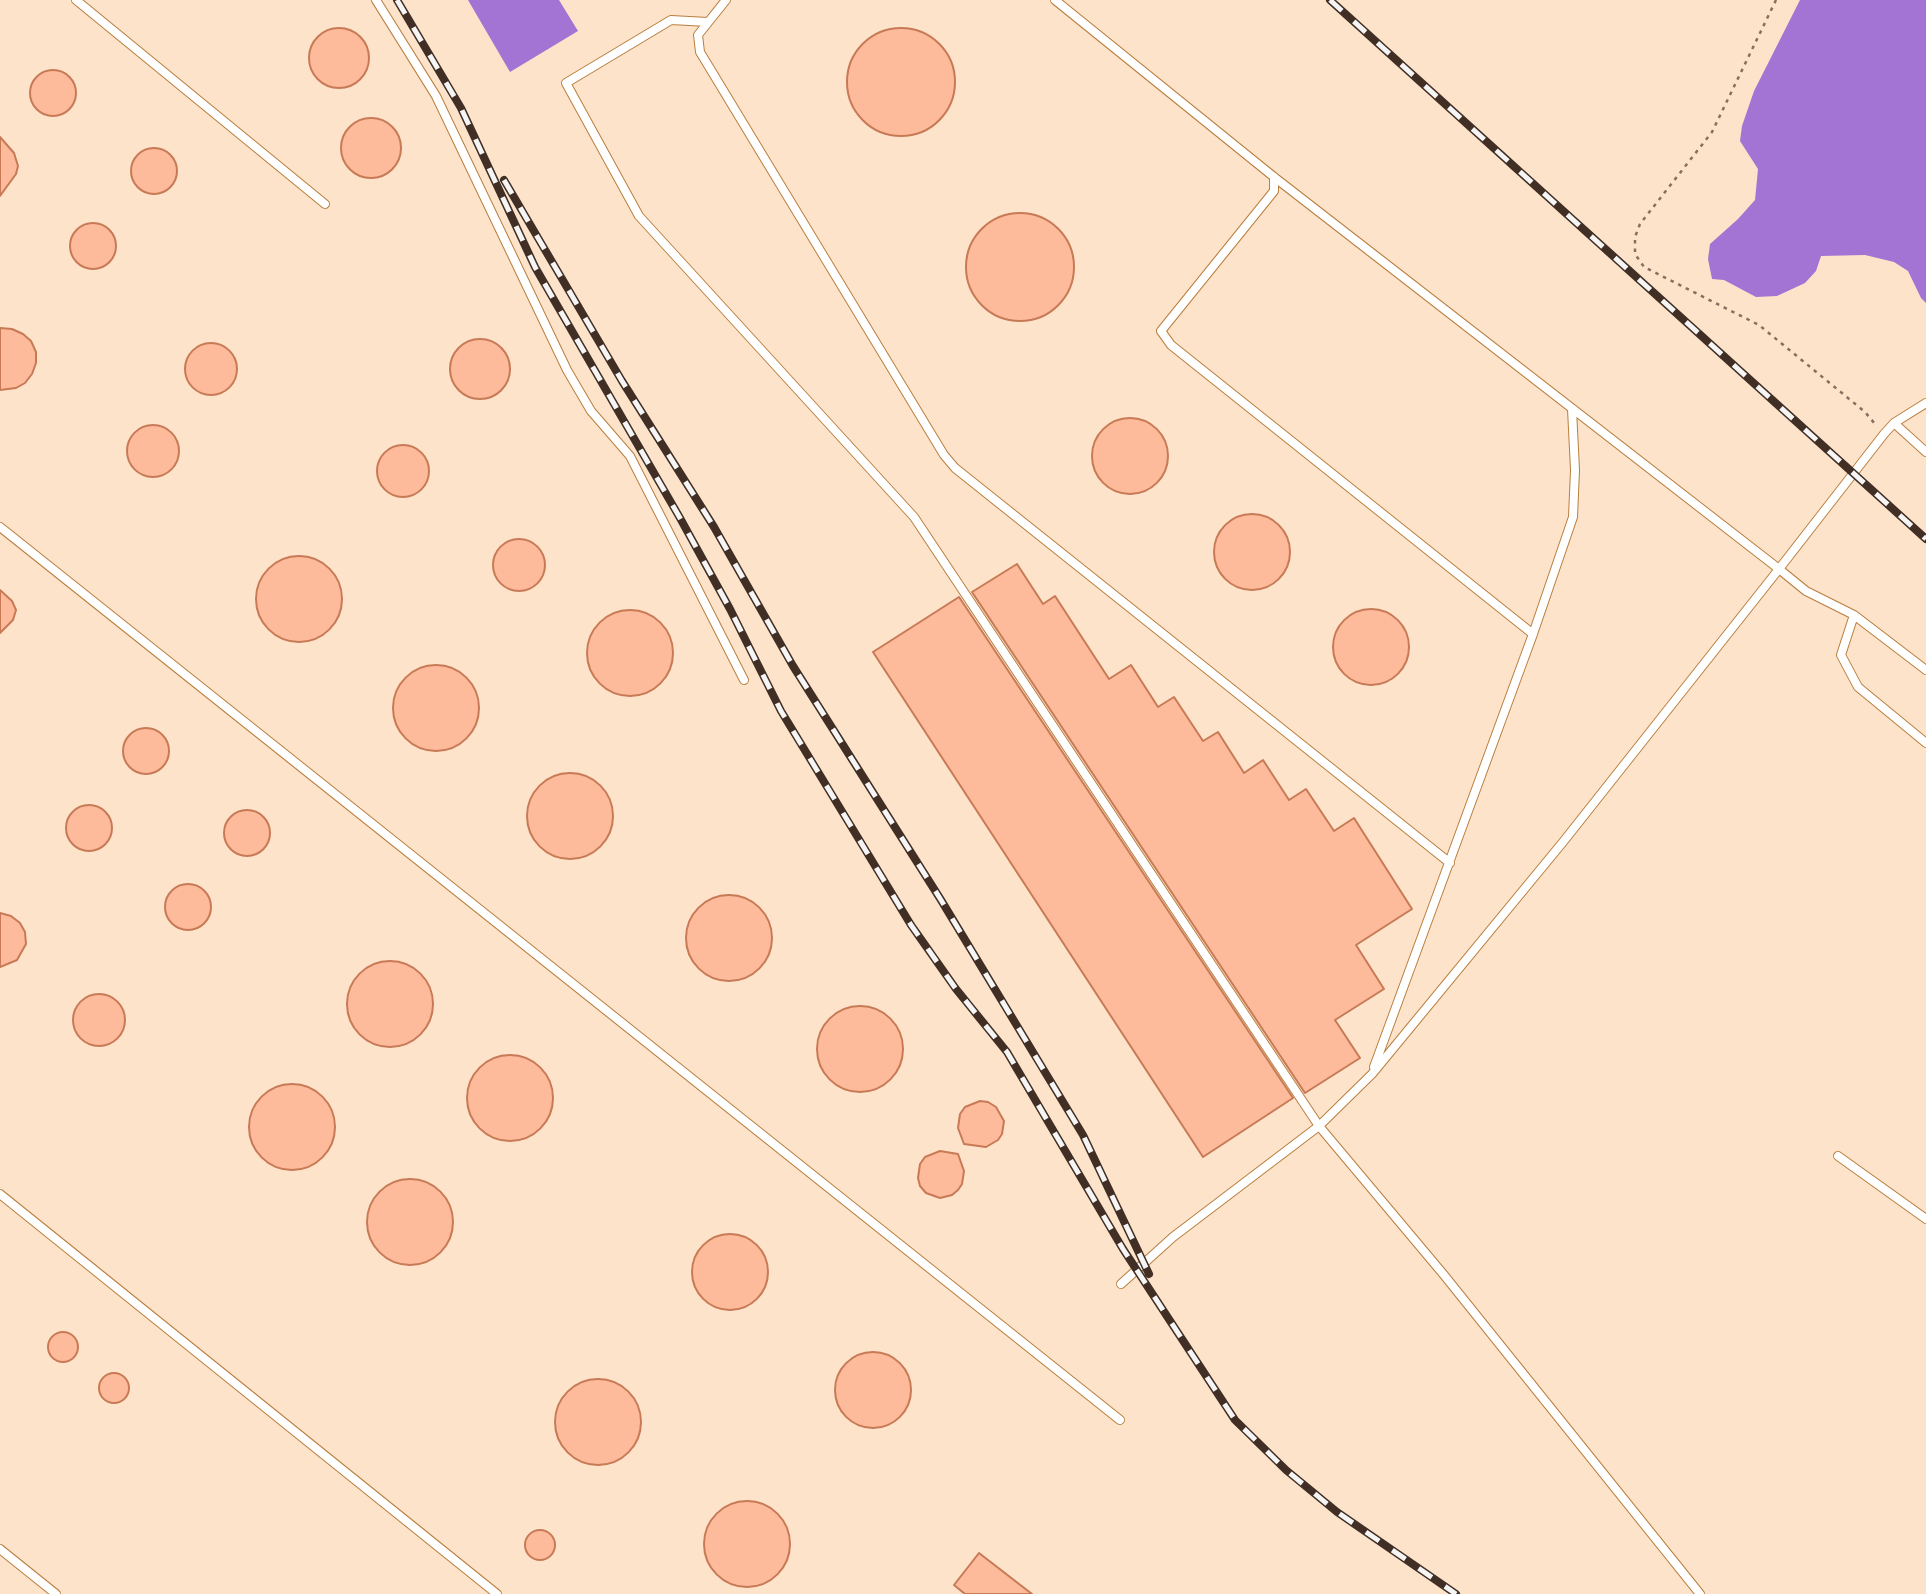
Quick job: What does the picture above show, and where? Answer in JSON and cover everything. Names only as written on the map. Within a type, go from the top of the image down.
[{"type":"lane","points":[[76,0],[325,204]]},
{"type":"lane","points":[[376,0],[436,96],[567,370],[592,411],[630,456],[744,680]]},
{"type":"lane","points":[[726,0],[698,35],[700,52],[937,443],[955,468],[1450,863]]},
{"type":"lane","points":[[1055,0],[1273,177],[1806,591],[1854,615],[1926,670]]},
{"type":"lane","points":[[708,22],[671,20],[566,83],[639,216],[914,517],[1319,1126],[1444,1275],[1700,1594]]},
{"type":"lane","points":[[1273,177],[1274,191],[1161,331],[1171,345],[1533,634]]},
{"type":"lane","points":[[1121,1284],[1173,1237],[1319,1126],[1372,1074],[1563,842],[1884,433],[1894,423],[1926,403]]},
{"type":"lane","points":[[1372,1074],[1573,517],[1575,470],[1572,409]]},
{"type":"lane","points":[[1894,423],[1926,452]]},
{"type":"lane","points":[[0,527],[1121,1420]]},
{"type":"lane","points":[[1854,615],[1841,655],[1858,687],[1926,743]]},
{"type":"lane","points":[[1838,1156],[1926,1219]]},
{"type":"lane","points":[[0,1194],[497,1594]]},
{"type":"lane","points":[[0,1549],[56,1594]]},
{"type":"path","points":[[1776,0],[1712,132],[1640,224],[1635,237],[1635,254],[1644,267],[1759,325],[1865,412],[1884,433]]},
{"type":"shaded area","points":[[468,0],[559,0],[578,31],[510,72]]},
{"type":"shaded area","points":[[1800,0],[1926,0],[1926,303],[1908,271],[1894,262],[1865,255],[1821,256],[1816,271],[1805,283],[1777,296],[1756,297],[1724,280],[1712,279],[1708,259],[1710,244],[1755,200],[1758,169],[1740,141],[1742,126],[1754,91]]},
{"type":"building","points":[[333,28],[345,28],[361,36],[367,46],[367,70],[361,80],[345,88],[333,88],[317,80],[309,64],[309,52],[317,36]]},
{"type":"building","points":[[901,28],[922,32],[939,44],[951,61],[955,82],[951,103],[939,120],[922,132],[901,136],[880,132],[863,120],[851,103],[847,82],[851,61],[863,44],[880,32]]},
{"type":"building","points":[[53,70],[69,77],[76,93],[69,109],[53,116],[37,109],[30,93],[37,77]]},
{"type":"building","points":[[365,118],[377,118],[393,126],[399,136],[399,160],[393,170],[377,178],[365,178],[349,170],[341,154],[341,142],[349,126]]},
{"type":"building","points":[[0,137],[14,153],[18,166],[16,174],[0,196]]},
{"type":"building","points":[[154,148],[170,155],[177,171],[170,187],[154,194],[138,187],[131,171],[138,155]]},
{"type":"building","points":[[1020,213],[1041,217],[1058,229],[1070,246],[1074,267],[1070,288],[1058,305],[1041,317],[1020,321],[999,317],[982,305],[970,288],[966,267],[970,246],[982,229],[999,217]]},
{"type":"building","points":[[93,223],[109,230],[116,246],[109,262],[93,269],[77,262],[70,246],[77,230]]},
{"type":"building","points":[[0,328],[23,334],[31,341],[36,352],[32,374],[25,383],[16,388],[0,390]]},
{"type":"building","points":[[474,339],[486,339],[502,347],[508,357],[508,381],[502,391],[486,399],[474,399],[458,391],[450,375],[450,363],[458,347]]},
{"type":"building","points":[[211,343],[230,350],[237,369],[230,388],[211,395],[192,388],[185,369],[192,350]]},
{"type":"building","points":[[1123,418],[1137,418],[1151,424],[1162,435],[1168,456],[1165,471],[1157,483],[1137,494],[1123,494],[1109,488],[1098,477],[1092,463],[1092,449],[1098,435],[1109,424]]},
{"type":"building","points":[[153,425],[172,432],[179,451],[172,470],[153,477],[134,470],[127,451],[134,432]]},
{"type":"building","points":[[403,445],[422,452],[429,471],[422,490],[403,497],[384,490],[377,471],[384,452]]},
{"type":"building","points":[[1245,514],[1259,514],[1273,520],[1284,531],[1290,552],[1287,567],[1279,579],[1259,590],[1245,590],[1231,584],[1220,573],[1214,559],[1214,545],[1220,531],[1231,520]]},
{"type":"building","points":[[519,539],[538,546],[545,565],[538,584],[519,591],[500,584],[493,565],[500,546]]},
{"type":"building","points":[[291,556],[307,556],[330,568],[339,582],[342,599],[339,616],[330,630],[307,642],[291,642],[275,635],[263,623],[256,607],[256,591],[263,575],[275,563]]},
{"type":"building","points":[[1017,564],[1043,604],[1055,596],[1109,679],[1131,665],[1158,707],[1174,697],[1203,741],[1218,732],[1244,773],[1263,760],[1289,800],[1306,789],[1334,831],[1354,818],[1412,909],[1356,945],[1384,989],[1335,1020],[1360,1058],[1305,1093],[972,592]]},
{"type":"building","points":[[0,590],[12,601],[16,610],[13,620],[0,633]]},
{"type":"building","points":[[959,597],[1293,1098],[1203,1157],[873,652]]},
{"type":"building","points":[[1364,609],[1378,609],[1392,615],[1403,626],[1409,647],[1406,662],[1398,674],[1378,685],[1364,685],[1350,679],[1339,668],[1333,654],[1333,640],[1339,626],[1350,615]]},
{"type":"building","points":[[622,610],[638,610],[661,622],[670,636],[673,653],[670,670],[661,684],[638,696],[622,696],[606,689],[594,677],[587,661],[587,645],[594,629],[606,617]]},
{"type":"building","points":[[428,665],[444,665],[467,677],[476,691],[479,708],[476,725],[467,739],[444,751],[428,751],[412,744],[400,732],[393,716],[393,700],[400,684],[412,672]]},
{"type":"building","points":[[146,728],[162,735],[169,751],[162,767],[146,774],[130,767],[123,751],[130,735]]},
{"type":"building","points":[[562,773],[578,773],[601,785],[610,799],[613,816],[610,833],[601,847],[578,859],[562,859],[546,852],[534,840],[527,824],[527,808],[534,792],[546,780]]},
{"type":"building","points":[[89,805],[105,812],[112,828],[105,844],[89,851],[73,844],[66,828],[73,812]]},
{"type":"building","points":[[247,810],[263,817],[270,833],[263,849],[247,856],[231,849],[224,833],[231,817]]},
{"type":"building","points":[[188,884],[204,891],[211,907],[204,923],[188,930],[172,923],[165,907],[172,891]]},
{"type":"building","points":[[721,895],[737,895],[760,907],[769,921],[772,938],[769,955],[760,969],[737,981],[721,981],[705,974],[693,962],[686,946],[686,930],[693,914],[705,902]]},
{"type":"building","points":[[0,913],[11,916],[20,923],[25,932],[26,944],[17,960],[0,967]]},
{"type":"building","points":[[382,961],[398,961],[421,973],[430,987],[433,1004],[430,1021],[421,1035],[398,1047],[382,1047],[366,1040],[354,1028],[347,1012],[347,996],[354,980],[366,968]]},
{"type":"building","points":[[99,994],[118,1001],[125,1020],[118,1039],[99,1046],[80,1039],[73,1020],[80,1001]]},
{"type":"building","points":[[852,1006],[868,1006],[891,1018],[900,1032],[903,1049],[900,1066],[891,1080],[868,1092],[852,1092],[836,1085],[824,1073],[817,1057],[817,1041],[824,1025],[836,1013]]},
{"type":"building","points":[[502,1055],[518,1055],[541,1067],[550,1081],[553,1098],[550,1115],[541,1129],[518,1141],[502,1141],[486,1134],[474,1122],[467,1106],[467,1090],[474,1074],[486,1062]]},
{"type":"building","points":[[284,1084],[300,1084],[323,1096],[332,1110],[335,1127],[332,1144],[323,1158],[300,1170],[284,1170],[268,1163],[256,1151],[249,1135],[249,1119],[256,1103],[268,1091]]},
{"type":"building","points":[[980,1101],[996,1107],[1004,1121],[998,1140],[986,1147],[964,1144],[958,1128],[960,1114],[965,1107]]},
{"type":"building","points":[[940,1151],[958,1154],[964,1171],[958,1190],[952,1195],[940,1198],[926,1193],[918,1178],[920,1164],[925,1157]]},
{"type":"building","points":[[402,1179],[418,1179],[441,1191],[450,1205],[453,1222],[450,1239],[441,1253],[418,1265],[402,1265],[386,1258],[374,1246],[367,1230],[367,1214],[374,1198],[386,1186]]},
{"type":"building","points":[[723,1234],[737,1234],[751,1240],[762,1251],[768,1272],[765,1287],[757,1299],[737,1310],[723,1310],[709,1304],[698,1293],[692,1279],[692,1265],[698,1251],[709,1240]]},
{"type":"building","points":[[63,1332],[74,1336],[78,1347],[74,1358],[63,1362],[52,1358],[48,1347],[52,1336]]},
{"type":"building","points":[[866,1352],[880,1352],[894,1358],[905,1369],[911,1390],[908,1405],[900,1417],[880,1428],[866,1428],[852,1422],[841,1411],[835,1397],[835,1383],[841,1369],[852,1358]]},
{"type":"building","points":[[114,1373],[125,1377],[129,1388],[125,1399],[114,1403],[103,1399],[99,1388],[103,1377]]},
{"type":"building","points":[[590,1379],[606,1379],[629,1391],[638,1405],[641,1422],[638,1439],[629,1453],[606,1465],[590,1465],[574,1458],[562,1446],[555,1430],[555,1414],[562,1398],[574,1386]]},
{"type":"building","points":[[739,1501],[755,1501],[778,1513],[787,1527],[790,1544],[787,1561],[778,1575],[755,1587],[739,1587],[723,1580],[711,1568],[704,1552],[704,1536],[711,1520],[723,1508]]},
{"type":"building","points":[[540,1530],[551,1534],[555,1545],[551,1556],[540,1560],[529,1556],[525,1545],[529,1534]]},
{"type":"building","points":[[979,1553],[1032,1594],[965,1594],[954,1585]]},
{"type":"railway","points":[[397,0],[461,108],[535,267],[680,518],[730,609],[781,711],[911,925],[956,989],[1007,1052],[1123,1249],[1235,1420],[1286,1470],[1337,1512],[1456,1594]]},
{"type":"railway","points":[[1330,0],[1926,539]]},
{"type":"railway","points":[[504,180],[622,381],[714,527],[793,666],[941,900],[1083,1135],[1149,1274]]}]
